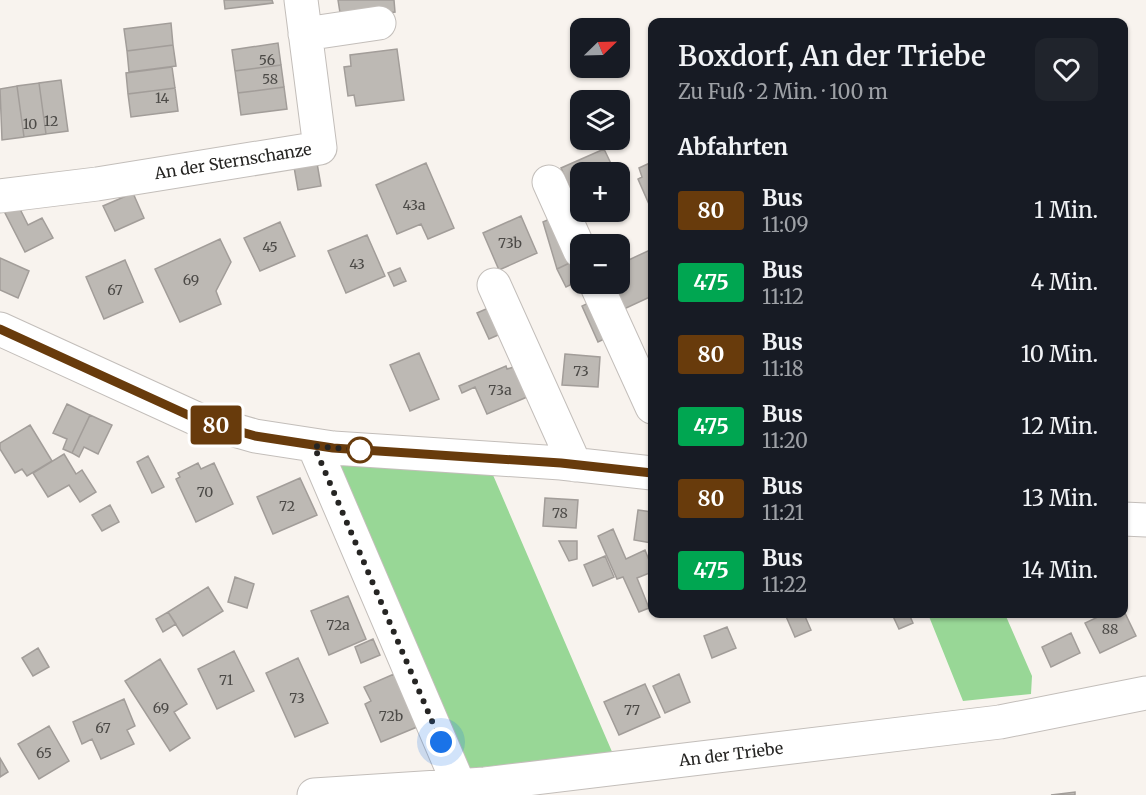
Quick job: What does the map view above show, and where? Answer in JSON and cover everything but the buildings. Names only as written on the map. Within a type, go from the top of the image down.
[{"type":"street","name":"An der Sternschanze","points":[[0,196],[97,184],[320,148],[301,0]]},
{"type":"street","points":[[305,34],[379,23]]},
{"type":"street","points":[[549,182],[573,234]]},
{"type":"street","points":[[494,285],[575,465]]},
{"type":"street","points":[[601,294],[648,397]]},
{"type":"street","points":[[0,329],[199,420],[255,436],[314,446],[648,473]]},
{"type":"street","points":[[314,446],[459,785]]},
{"type":"street","points":[[1128,519],[1146,520]]},
{"type":"street","name":"An der Triebe","points":[[314,795],[459,785],[587,783],[1000,722],[1146,693]]},
{"type":"green space","points":[[329,464],[493,475],[613,754],[463,769]]},
{"type":"green space","points":[[930,618],[1007,618],[1032,676],[1031,694],[963,701]]},
{"type":"bus line","name":"80","points":[[0,329],[199,420],[255,436],[333,448],[561,463],[648,473]]},
{"type":"route","points":[[360,450],[314,446],[441,742]]}]
